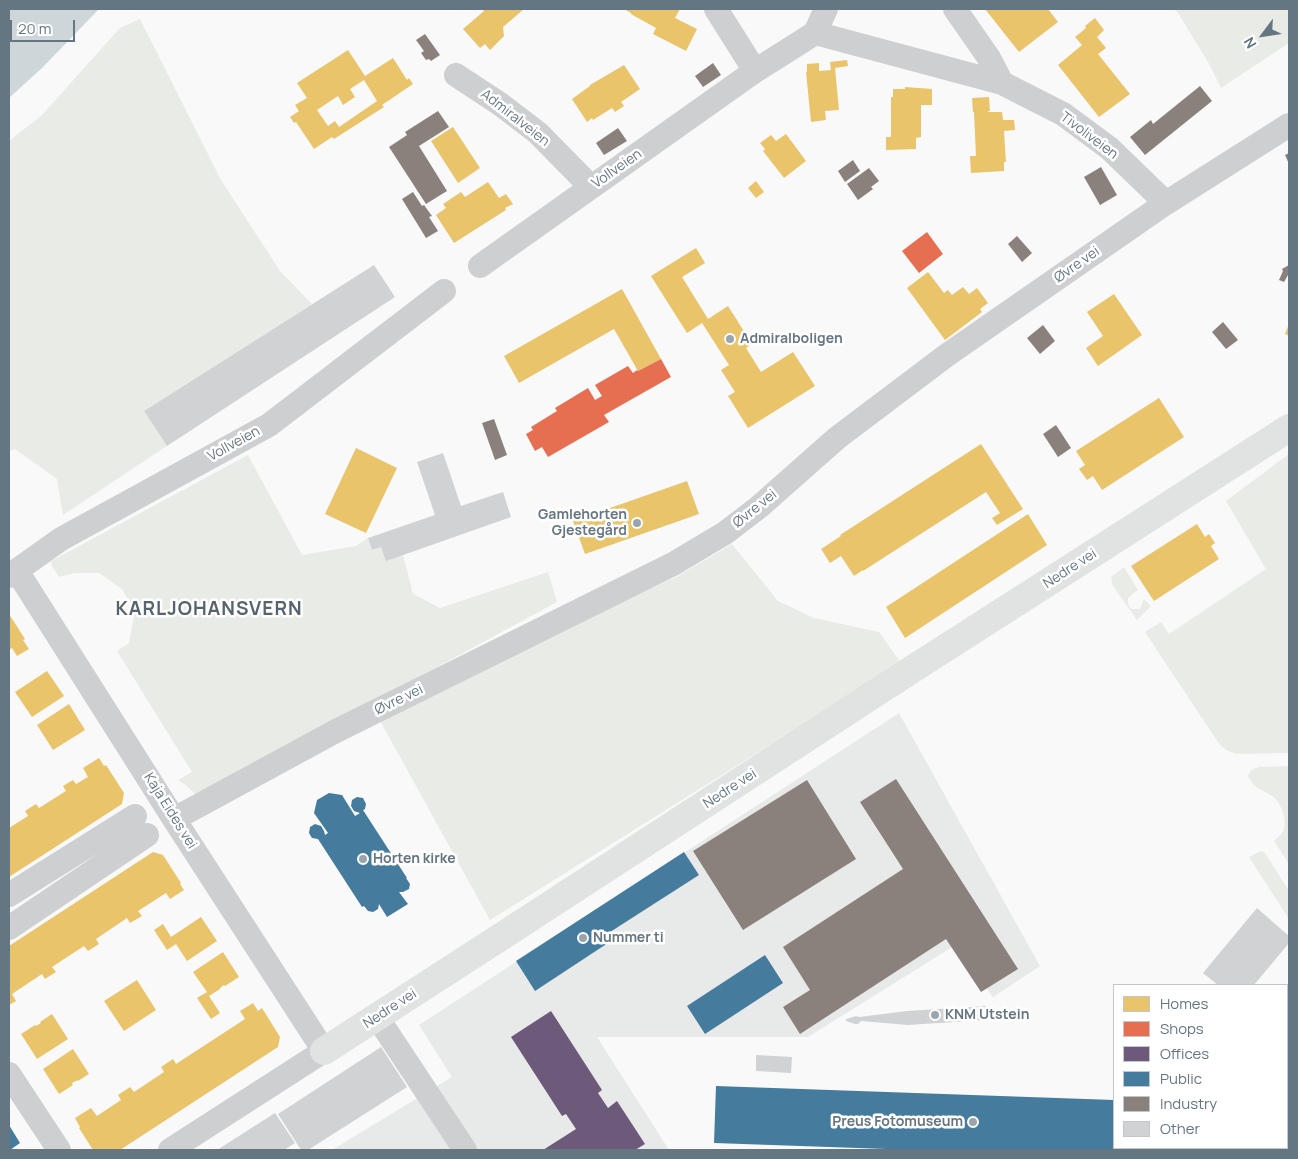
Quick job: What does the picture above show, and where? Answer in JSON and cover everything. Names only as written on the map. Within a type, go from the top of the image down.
[{"type":"main road","name":"Nedre vei","points":[[324,1051],[908,672],[1289,428]]},
{"type":"street","points":[[716,9],[755,71],[815,33],[826,9]]},
{"type":"street","points":[[955,9],[989,58],[1002,83]]},
{"type":"street","name":"Tivoliveien","points":[[815,33],[1002,83],[1063,114],[1109,148],[1166,203]]},
{"type":"street","name":"Vollveien","points":[[480,266],[755,71]]},
{"type":"street","name":"Admiralveien","points":[[456,75],[500,104],[538,133],[591,187]]},
{"type":"street","name":"Øvre vei","points":[[174,819],[336,732],[673,564],[725,533],[760,507],[837,438],[946,355],[1166,203],[1289,125]]},
{"type":"street","name":"Vollveien","points":[[13,574],[61,539],[269,425],[444,291]]},
{"type":"street","name":"Kaja Eides vei","points":[[13,574],[324,1051]]},
{"type":"street","points":[[9,895],[134,816]]},
{"type":"street","points":[[9,928],[147,835]]},
{"type":"street","points":[[377,1017],[465,1150]]},
{"type":"street","name":"Nedre vei","points":[[170,1150],[324,1051]]},
{"type":"street","points":[[9,1074],[59,1150]]},
{"type":"shaded area","points":[[9,9],[99,9],[42,68],[9,98]]},
{"type":"shaded area","points":[[1174,9],[1289,9],[1289,43],[1221,88],[1208,62]]},
{"type":"shaded area","points":[[140,19],[221,180],[280,271],[312,304],[144,411],[167,446],[63,515],[57,479],[15,449],[9,451],[9,141],[42,115],[120,28]]},
{"type":"shaded area","points":[[1289,454],[1289,753],[1236,754],[1220,745],[1145,632],[1161,622],[1169,634],[1266,569],[1226,501]]},
{"type":"shaded area","points":[[248,455],[302,555],[356,546],[368,538],[372,550],[381,547],[403,555],[413,594],[440,608],[548,572],[557,602],[198,797],[178,780],[192,772],[117,651],[129,643],[135,611],[122,589],[99,573],[74,573],[59,577],[51,561]]},
{"type":"shaded area","points":[[732,544],[778,601],[814,618],[879,632],[901,663],[490,920],[379,719],[579,621],[678,576]]},
{"type":"shaded area","points":[[1124,567],[1138,590],[1128,598],[1131,609],[1140,609],[1144,599],[1151,606],[1137,620],[1113,586],[1111,577]]},
{"type":"shaded area","points":[[899,713],[1040,966],[993,997],[954,946],[808,1037],[597,1037],[669,1150],[332,1150],[452,1077],[419,1025]]},
{"type":"shaded area","points":[[1289,766],[1289,864],[1274,841],[1281,834],[1285,825],[1281,806],[1272,796],[1256,786],[1248,776],[1251,770],[1259,767]]},
{"type":"shaded area","points":[[1261,851],[1265,853],[1289,891],[1289,919],[1249,857]]},
{"type":"shaded area","points":[[1288,1104],[1289,1150],[1239,1150],[1288,1149]]},
{"type":"building: Homes","points":[[482,9],[524,9],[503,27],[504,36],[490,50],[485,44],[480,48],[463,29],[484,11]]},
{"type":"building: Homes","points":[[624,9],[680,9],[675,18],[697,29],[686,51],[653,34],[656,28]]},
{"type":"building: Homes","points":[[985,9],[1048,9],[1058,22],[1019,52]]},
{"type":"building: Homes","points":[[1095,18],[1104,30],[1097,37],[1106,48],[1098,54],[1130,94],[1099,117],[1058,65],[1082,45],[1075,37]]},
{"type":"building: Homes","points":[[348,50],[365,76],[393,58],[407,80],[409,78],[413,84],[382,105],[384,107],[334,139],[332,137],[314,149],[296,122],[294,123],[290,117],[299,111],[295,105],[307,98],[297,83]],"holes":[[[364,80],[377,101],[339,127],[335,121],[328,126],[317,110],[338,96],[343,105],[355,97],[350,89]]]},
{"type":"building: Homes","points":[[847,60],[848,66],[835,68],[839,110],[825,111],[826,120],[811,122],[806,72],[807,64],[819,63],[819,71],[831,70],[830,62]]},
{"type":"building: Homes","points":[[624,65],[640,89],[621,102],[624,106],[615,112],[612,108],[587,122],[572,99],[590,85]]},
{"type":"building: Homes","points":[[905,87],[932,89],[932,105],[921,105],[921,137],[916,138],[916,149],[886,150],[886,137],[891,137],[891,97],[893,97],[893,89],[905,89]]},
{"type":"building: Homes","points":[[989,97],[990,111],[988,112],[1002,112],[1003,120],[1014,120],[1015,130],[1004,131],[1006,162],[1004,162],[1004,171],[971,173],[970,156],[976,156],[972,98]]},
{"type":"building: Homes","points":[[453,127],[480,168],[458,183],[431,141]]},
{"type":"building: Homes","points":[[786,134],[806,161],[784,178],[763,151],[765,149],[760,143],[771,135],[776,141]]},
{"type":"building: Homes","points":[[756,181],[764,192],[756,198],[748,188]]},
{"type":"building: Homes","points":[[488,182],[499,198],[506,194],[513,204],[454,243],[436,215],[446,208],[443,204],[461,192],[465,197]]},
{"type":"building: Homes","name":"Admiralboligen","points":[[696,248],[705,263],[682,277],[708,319],[728,306],[752,344],[746,348],[761,372],[793,352],[815,386],[748,428],[728,396],[735,392],[721,370],[729,365],[702,323],[687,333],[651,276]]},
{"type":"building: Homes","points":[[928,272],[944,293],[948,290],[952,295],[963,287],[969,294],[977,288],[988,303],[980,309],[982,312],[945,340],[907,288]]},
{"type":"building: Homes","points":[[622,289],[661,359],[638,371],[614,329],[519,383],[504,356]]},
{"type":"building: Homes","points":[[1114,294],[1142,335],[1098,366],[1086,348],[1103,336],[1087,312]]},
{"type":"building: Homes","points":[[1289,324],[1289,336],[1285,334]]},
{"type":"building: Homes","points":[[1159,398],[1184,437],[1102,490],[1093,476],[1087,480],[1079,469],[1085,465],[1076,451]]},
{"type":"building: Homes","points":[[981,444],[1023,509],[997,525],[992,518],[1000,513],[986,492],[854,576],[841,556],[830,563],[821,549]]},
{"type":"building: Homes","points":[[356,448],[397,468],[366,533],[325,514]]},
{"type":"building: Homes","points":[[687,481],[699,514],[585,554],[573,521]]},
{"type":"building: Homes","points":[[1028,514],[1047,545],[905,638],[886,607]]},
{"type":"building: Homes","points":[[1197,524],[1205,537],[1209,534],[1215,543],[1211,546],[1219,559],[1154,601],[1131,566]]},
{"type":"building: Homes","points":[[9,614],[29,649],[17,656],[12,648],[9,650]]},
{"type":"building: Homes","points":[[47,671],[64,696],[32,717],[15,692]]},
{"type":"building: Homes","points":[[69,704],[85,730],[53,750],[37,725]]},
{"type":"building: Homes","points":[[99,758],[104,766],[106,765],[124,793],[122,804],[9,877],[9,828],[28,816],[25,811],[36,804],[39,808],[66,791],[63,786],[73,780],[76,784],[88,777],[83,768]]},
{"type":"building: Homes","points":[[153,852],[163,855],[184,890],[170,899],[166,893],[138,911],[142,916],[130,923],[127,918],[96,939],[99,944],[88,951],[84,946],[52,967],[56,972],[45,979],[42,974],[12,994],[16,1001],[9,1005],[9,946]]},
{"type":"building: Homes","points":[[201,917],[217,941],[187,961],[176,944],[167,950],[154,930],[163,924],[171,937]]},
{"type":"building: Homes","points":[[223,952],[239,977],[209,996],[220,1013],[211,1019],[197,998],[207,992],[193,972]]},
{"type":"building: Homes","points":[[137,980],[156,1010],[124,1031],[104,1001]]},
{"type":"building: Homes","points":[[253,1003],[258,1011],[262,1008],[280,1037],[278,1047],[120,1150],[93,1150],[75,1118],[91,1108],[97,1116],[121,1100],[118,1095],[130,1087],[134,1092],[164,1072],[161,1067],[173,1059],[176,1064],[245,1019],[240,1011]]},
{"type":"building: Homes","points":[[52,1014],[68,1039],[37,1059],[21,1034],[41,1023]]},
{"type":"building: Homes","points":[[73,1049],[89,1074],[72,1083],[73,1085],[59,1094],[43,1069]]},
{"type":"building: Shops","points":[[927,232],[943,254],[919,273],[902,251]]},
{"type":"building: Shops","points":[[661,359],[671,377],[604,415],[609,422],[548,457],[542,447],[535,451],[526,434],[533,430],[531,427],[557,411],[555,408],[588,388],[595,400],[602,396],[595,385],[628,366],[633,373]]},
{"type":"building: Offices","points":[[551,1011],[602,1090],[598,1093],[608,1108],[617,1101],[645,1144],[635,1150],[543,1150],[576,1129],[566,1114],[562,1116],[511,1037]]},
{"type":"building: Public","name":"Horten kirke","points":[[329,793],[342,795],[355,816],[360,813],[354,811],[351,806],[352,800],[357,797],[363,798],[366,804],[363,810],[410,884],[409,889],[399,892],[408,904],[387,917],[379,904],[378,909],[373,912],[368,911],[364,906],[362,907],[318,839],[312,838],[309,833],[310,827],[315,824],[321,826],[325,835],[328,833],[314,813],[317,800]]},
{"type":"building: Public","points":[[684,852],[699,875],[607,934],[611,941],[535,991],[516,961]]},
{"type":"building: Public","points":[[765,955],[783,983],[705,1034],[687,1006]]},
{"type":"building: Public","points":[[716,1086],[1113,1100],[1113,1149],[1234,1150],[915,1150],[714,1143]]},
{"type":"building: Public","points":[[9,1125],[20,1143],[10,1150],[9,1150]]},
{"type":"building: Industry","points":[[425,34],[440,55],[431,61],[429,59],[426,60],[421,53],[424,51],[416,40]]},
{"type":"building: Industry","points":[[713,63],[721,75],[703,87],[695,76]]},
{"type":"building: Industry","points":[[1200,86],[1212,101],[1145,155],[1130,137],[1151,120],[1153,124]]},
{"type":"building: Industry","points":[[438,111],[449,127],[419,146],[447,191],[426,204],[389,147],[407,135],[405,132]]},
{"type":"building: Industry","points":[[618,128],[627,141],[604,155],[596,143]]},
{"type":"building: Industry","points":[[1289,153],[1289,164],[1285,155]]},
{"type":"building: Industry","points":[[853,160],[860,171],[845,182],[838,171]]},
{"type":"building: Industry","points":[[1101,167],[1117,195],[1100,205],[1084,177]]},
{"type":"building: Industry","points":[[869,168],[879,181],[871,187],[873,189],[858,200],[847,184]]},
{"type":"building: Industry","points":[[413,192],[422,206],[424,205],[432,216],[429,217],[438,231],[426,238],[402,199]]},
{"type":"building: Industry","points":[[1017,236],[1032,253],[1022,262],[1008,244]]},
{"type":"building: Industry","points":[[1289,265],[1289,276],[1284,282],[1279,280],[1282,269]]},
{"type":"building: Industry","points":[[1223,322],[1238,340],[1226,349],[1212,332]]},
{"type":"building: Industry","points":[[1043,325],[1055,341],[1040,354],[1027,338]]},
{"type":"building: Industry","points":[[494,419],[507,455],[495,460],[482,423]]},
{"type":"building: Industry","points":[[1056,425],[1071,448],[1058,457],[1043,434]]},
{"type":"building: Industry","points":[[896,779],[1018,969],[981,992],[946,939],[800,1034],[783,1007],[810,990],[783,947],[903,869],[860,802]]},
{"type":"building: Industry","points":[[807,780],[856,859],[743,930],[693,851]]},
{"type":"building: Other","points":[[374,265],[395,297],[167,446],[144,411]]},
{"type":"building: Other","points":[[443,453],[461,506],[503,492],[511,517],[386,561],[381,547],[372,550],[368,538],[435,515],[417,462]]},
{"type":"building: Other","points":[[1257,908],[1289,936],[1289,943],[1255,984],[1217,984],[1203,973]]},
{"type":"building: Other","name":"KNM Utstein","points":[[986,1006],[994,1010],[994,1014],[986,1020],[908,1025],[861,1021],[855,1024],[846,1021],[846,1019],[856,1016]]},
{"type":"building: Other","points":[[1288,1025],[1289,1026],[1288,1046]]},
{"type":"building: Other","points":[[381,1047],[407,1087],[308,1150],[301,1150],[278,1114]]},
{"type":"building: Other","points":[[1289,1051],[1288,1070],[1288,1052]]},
{"type":"building: Other","points":[[756,1055],[792,1057],[791,1073],[756,1071]]},
{"type":"building: Other","points":[[275,1113],[295,1143],[284,1150],[217,1150]]},
{"type":"place","name":"Admiralboligen","points":[[730,339]]},
{"type":"place","name":"Gamlehorten Gjestegård","points":[[637,523]]},
{"type":"place","name":"Horten kirke","points":[[363,859]]},
{"type":"place","name":"Nummer ti","points":[[583,938]]},
{"type":"place","name":"KNM Utstein","points":[[935,1015]]},
{"type":"place","name":"Preus Fotomuseum","points":[[973,1122]]},
{"type":"district","name":"KARLJOHANSVERN","points":[[209,610]]}]
